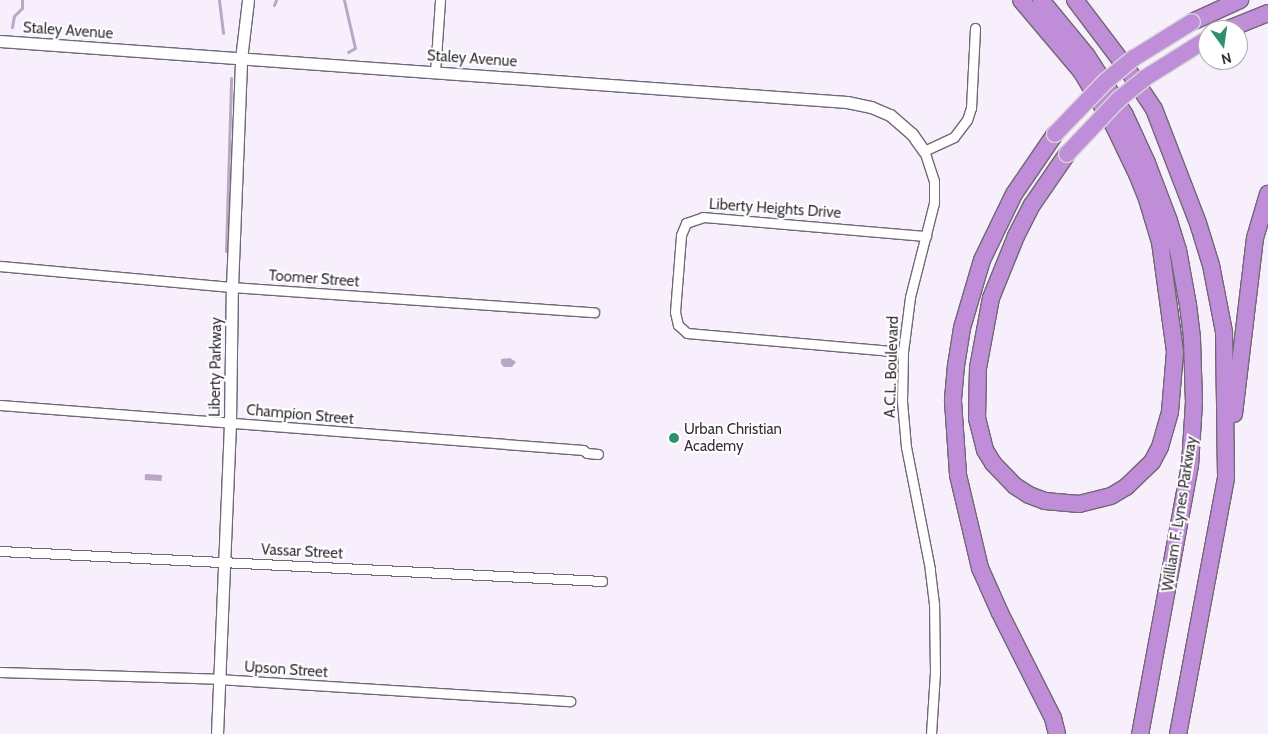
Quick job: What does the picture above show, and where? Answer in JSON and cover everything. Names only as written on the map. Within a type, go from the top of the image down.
[{"type":"highway","points":[[1021,0],[1081,71],[1106,113],[1114,126],[1148,199],[1160,242],[1175,352],[1170,412],[1160,447],[1152,462],[1126,487],[1103,499],[1079,504],[1045,501],[1029,495],[1015,486],[993,463],[985,450],[977,419],[978,368],[991,298],[1016,236],[1032,205],[1067,154],[1106,113],[1118,100],[1145,78],[1198,45]]},
{"type":"highway","name":"William F. Lynes Parkway","points":[[1041,0],[1087,56],[1125,114],[1147,163],[1169,221],[1178,250],[1188,305],[1192,339],[1194,402],[1190,465],[1140,734]]},
{"type":"highway","points":[[1075,0],[1128,70],[1154,109],[1198,223],[1211,266],[1224,332],[1226,478]]},
{"type":"highway","points":[[1057,734],[1052,718],[996,606],[978,560],[958,475],[954,401],[956,365],[970,292],[982,260],[1014,194],[1054,134],[1105,82],[1134,58],[1192,22],[1240,0]]},
{"type":"highway","points":[[1248,21],[1268,13]]},
{"type":"highway","points":[[1178,734],[1226,478],[1255,238],[1268,194]]},
{"type":"street","name":"Liberty Parkway","points":[[217,734],[230,423],[232,287],[241,59],[248,0]]},
{"type":"street","points":[[435,72],[440,0]]},
{"type":"street","points":[[924,151],[954,137],[968,120],[975,28]]},
{"type":"street","name":"Staley Avenue","points":[[0,41],[861,104],[881,110],[897,120],[912,134],[924,151]]},
{"type":"street","name":"A.C.L. Boulevard","points":[[924,151],[931,170],[934,192],[933,212],[910,297],[903,352],[902,402],[906,446],[930,569],[934,604],[935,672],[931,734]]},
{"type":"street","name":"Liberty Heights Drive","points":[[903,352],[687,333],[678,325],[675,312],[681,235],[686,224],[703,217],[926,236]]},
{"type":"street","name":"Toomer Street","points":[[0,266],[232,287],[594,312]]},
{"type":"street","name":"Champion Street","points":[[0,405],[583,450],[587,453],[598,454]]},
{"type":"street","name":"Vassar Street","points":[[0,551],[602,581]]},
{"type":"street","name":"Upson Street","points":[[0,672],[218,679],[570,701]]},
{"type":"shaded area","points":[[510,358],[516,362],[512,367],[504,367],[501,364],[501,359]]},
{"type":"shaded area","points":[[145,474],[162,475],[162,481],[145,480]]},
{"type":"waterway","points":[[12,27],[14,16],[22,8],[22,0]]},
{"type":"waterway","points":[[219,0],[223,33]]},
{"type":"waterway","points":[[274,5],[276,0]]},
{"type":"waterway","points":[[344,0],[355,48],[348,52]]},
{"type":"waterway","points":[[226,251],[231,78]]},
{"type":"place","name":"Urban Christian Academy","points":[[674,438]]}]
